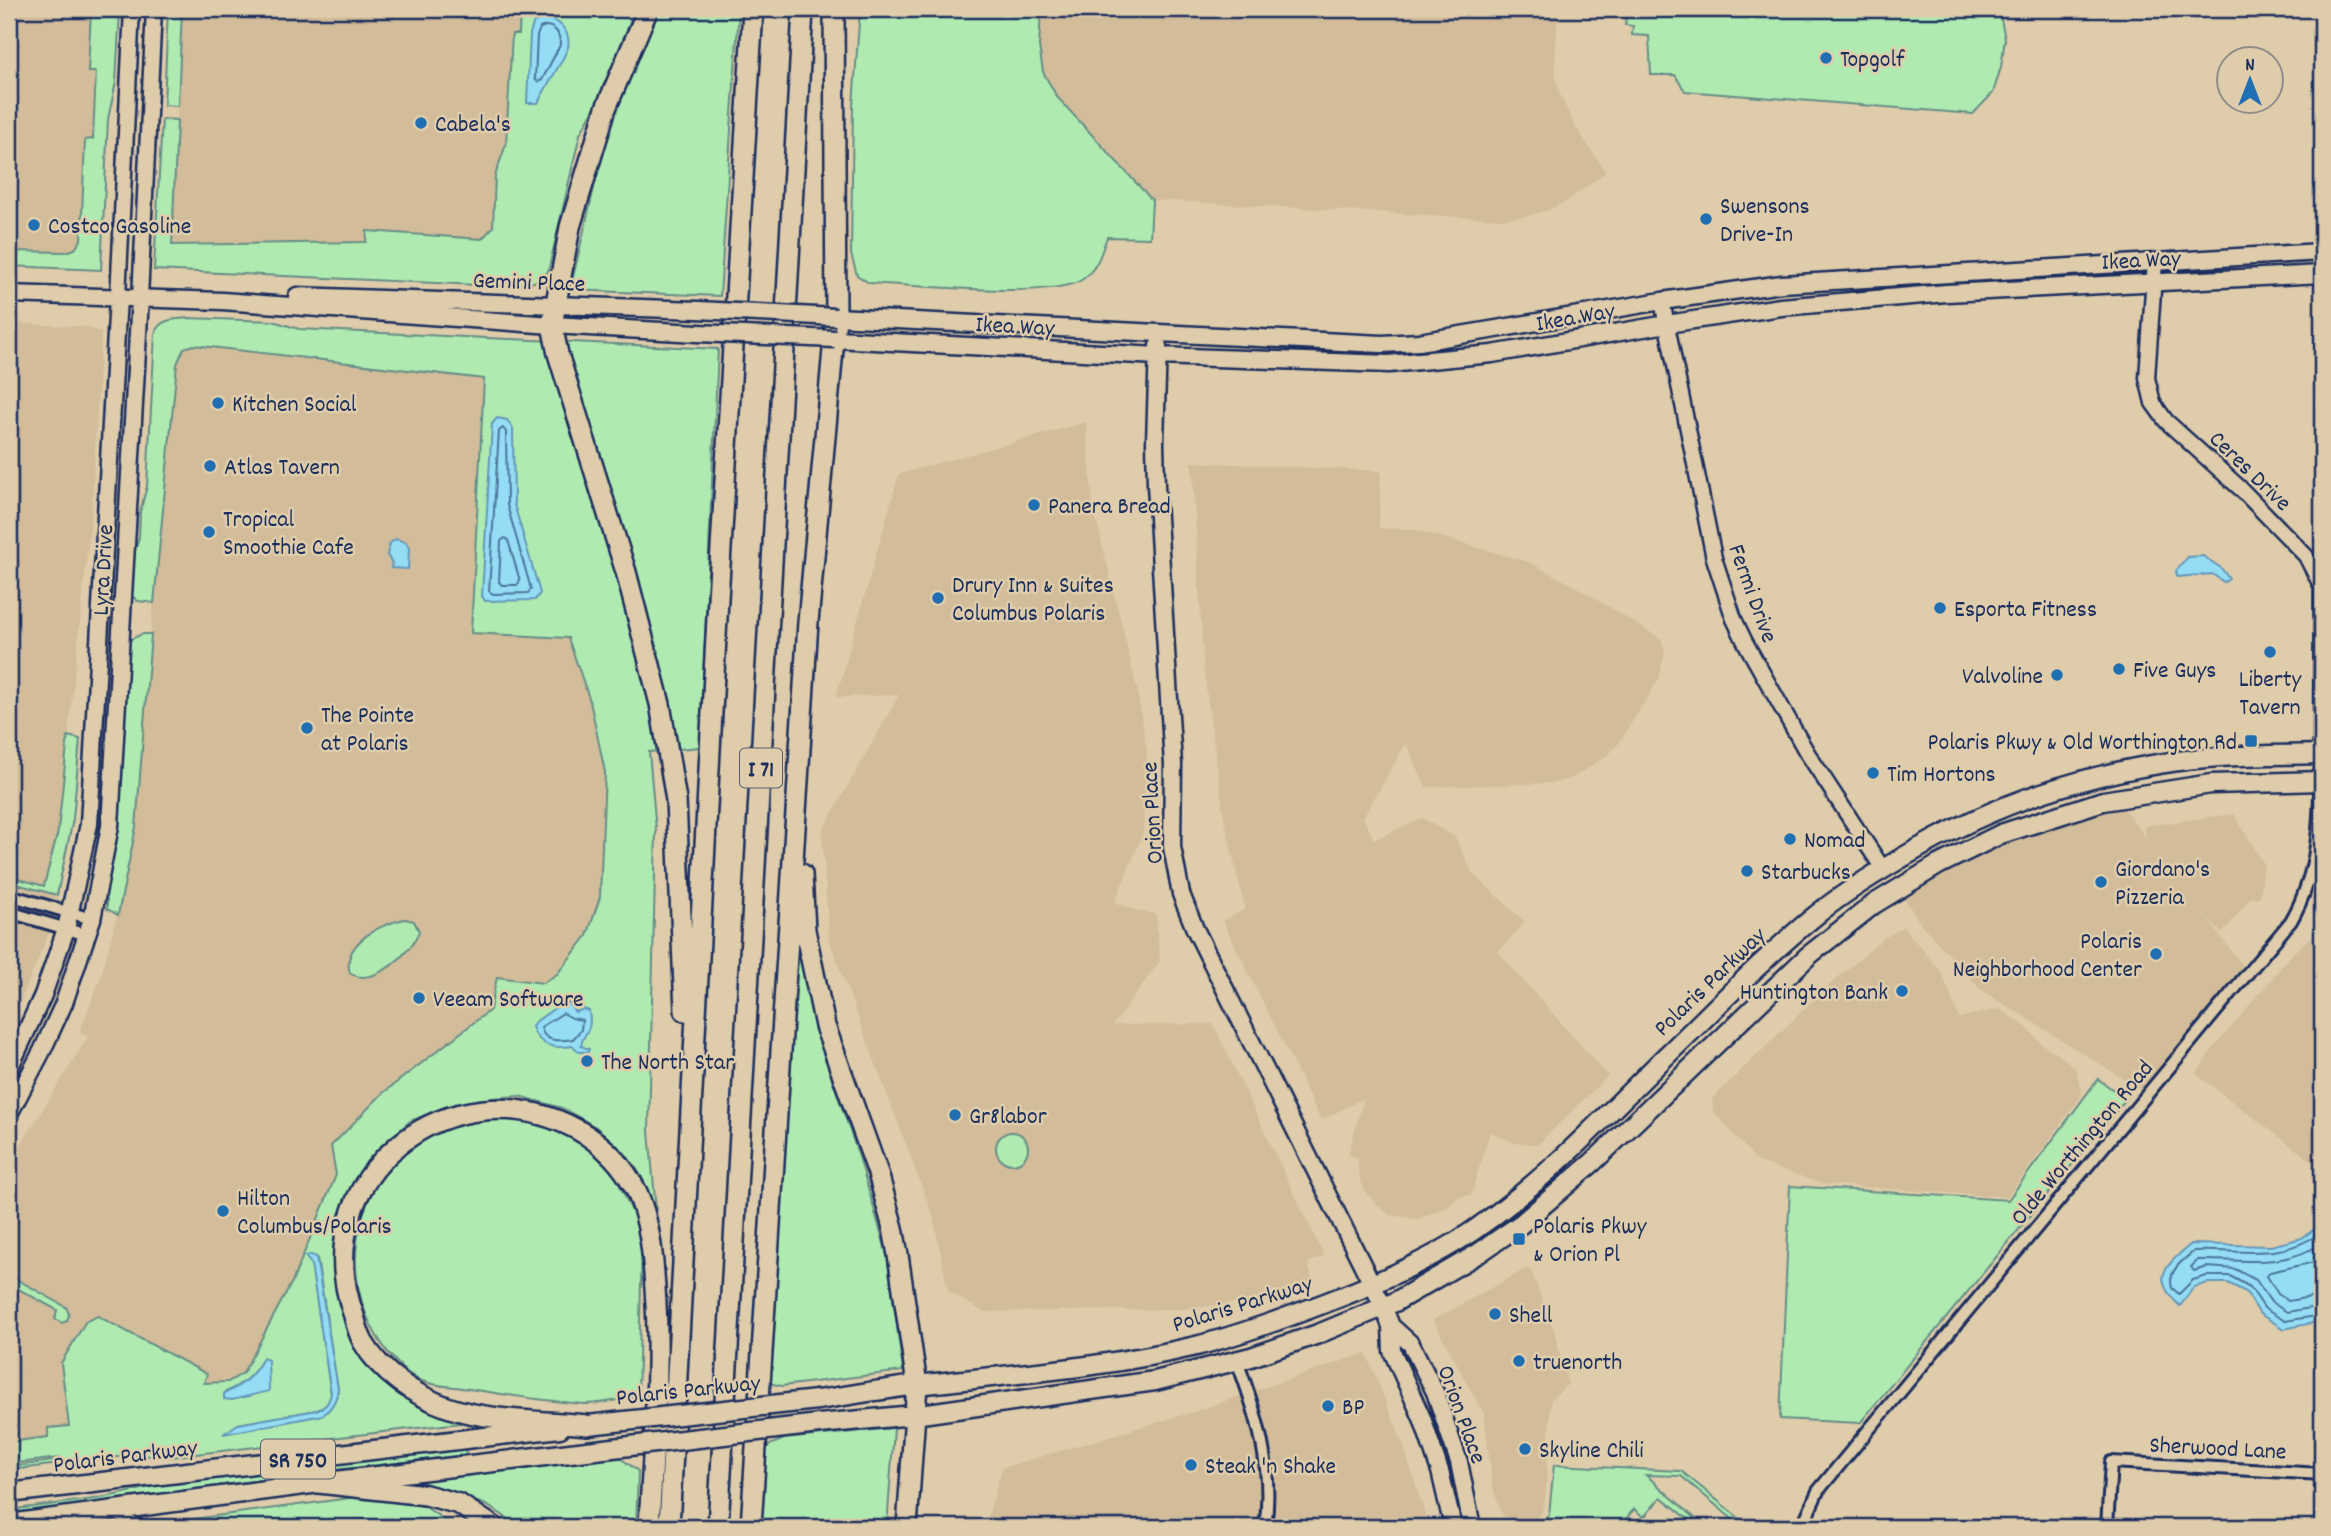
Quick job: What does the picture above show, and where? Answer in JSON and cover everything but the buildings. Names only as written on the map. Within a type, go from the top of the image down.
[{"type":"highway","points":[[648,9],[606,108],[570,228],[552,326],[558,354],[626,572],[662,718],[676,800],[690,1117]]},
{"type":"highway","name":"I 71","points":[[669,1527],[753,9]]},
{"type":"highway","name":"I 71","points":[[718,1527],[803,9]]},
{"type":"highway","points":[[751,1527],[808,622],[835,339],[837,247],[834,9]]},
{"type":"highway","points":[[797,793],[805,930],[825,1026],[878,1173],[893,1228],[917,1385],[907,1527]]},
{"type":"highway","points":[[587,1425],[486,1415],[449,1408],[415,1393],[387,1372],[363,1341],[347,1299],[344,1276],[343,1252],[348,1216],[364,1183],[390,1153],[418,1130],[456,1115],[485,1108],[523,1111],[557,1119],[593,1139],[622,1167],[637,1193],[648,1226],[654,1267],[659,1340],[649,1527]]},
{"type":"highway","points":[[319,1483],[426,1495],[459,1504],[494,1527]]},
{"type":"main road","name":"Ikea Way","points":[[836,317],[1382,344],[1419,342],[1662,301],[1782,284],[2322,252]]},
{"type":"main road","name":"Ikea Way","points":[[835,339],[1158,356],[1388,364],[1492,354],[1793,306],[1947,293],[2322,274]]},
{"type":"main road","name":"Gemini Place","points":[[9,293],[222,301],[552,326],[835,339]]},
{"type":"main road","name":"Gemini Place","points":[[222,301],[270,295],[836,317]]},
{"type":"main road","name":"Lyra Drive","points":[[9,1069],[43,995],[66,929],[89,824],[118,297]]},
{"type":"main road","name":"Lyra Drive","points":[[9,1114],[43,1051],[87,935],[110,827],[140,298]]},
{"type":"main road","name":"Orion Place","points":[[1159,333],[1156,485],[1172,765],[1172,847],[1181,894],[1200,941],[1383,1306],[1391,1326],[1392,1351],[1429,1438],[1453,1527]]},
{"type":"main road","name":"Polaris Parkway","points":[[9,1493],[817,1400],[917,1385],[1041,1373],[1194,1346],[1252,1330],[1373,1285],[1453,1243],[1495,1215],[1597,1125],[1781,946],[1845,893],[1946,832],[1991,811],[2088,778],[2182,761],[2322,754]]},
{"type":"main road","name":"Polaris Parkway","points":[[9,1524],[319,1483],[914,1415],[1155,1381],[1237,1361],[1318,1334],[1383,1306],[1434,1281],[1521,1224],[1593,1162],[1808,956],[1874,904],[1938,865],[2001,834],[2103,801],[2211,784],[2321,781]]},
{"type":"main road","name":"Orion Place","points":[[1391,1326],[1411,1345],[1436,1392],[1455,1449],[1472,1527]]},
{"type":"street","name":"Lyra Drive","points":[[118,297],[132,9]]},
{"type":"street","name":"Lyra Drive","points":[[140,298],[154,9]]},
{"type":"street","name":"Ceres Drive","points":[[2155,261],[2147,378],[2153,403],[2166,421],[2241,489],[2306,556],[2322,587],[2322,754]]},
{"type":"street","name":"Fermi Drive","points":[[1662,301],[1714,558],[1734,619],[1806,751],[1883,869]]},
{"type":"street","name":"Olde Worthington Road","points":[[1802,1527],[1818,1491],[2291,921],[2309,881],[2317,849],[2322,805],[2322,754]]},
{"type":"street","points":[[9,895],[92,919]]},
{"type":"street","points":[[9,912],[87,935]]},
{"type":"street","points":[[1237,1361],[1250,1396],[1264,1452],[1267,1499],[1265,1527]]},
{"type":"street","name":"Sherwood Lane","points":[[2107,1527],[2111,1462],[2322,1474]]},
{"type":"street","points":[[110,1510],[141,1527]]},
{"type":"shaded area","points":[[9,9],[91,9],[88,71],[96,72],[93,140],[85,140],[81,240],[71,252],[9,251]]},
{"type":"shaded area","points":[[182,9],[520,9],[519,35],[512,35],[506,144],[495,176],[493,227],[482,240],[367,231],[367,242],[171,245]]},
{"type":"shaded area","points":[[1041,9],[1558,9],[1555,60],[1559,92],[1574,125],[1606,172],[1567,201],[1549,210],[1502,219],[1152,200],[1057,97],[1043,72],[1039,46]]},
{"type":"shaded area","points":[[9,323],[89,327],[101,333],[92,508],[58,831],[44,886],[9,876]]},
{"type":"shaded area","points":[[194,345],[484,379],[471,632],[568,637],[590,701],[605,772],[600,897],[587,936],[558,974],[490,1009],[383,1093],[335,1164],[336,1175],[293,1280],[243,1373],[228,1382],[215,1384],[203,1383],[206,1374],[61,1363],[69,1426],[48,1437],[9,1442],[9,1284],[58,1310],[54,1318],[62,1323],[66,1307],[9,1276],[9,1164],[88,1037],[79,1033],[101,976],[122,897],[136,827],[155,582],[177,364],[184,349]]},
{"type":"shaded area","points":[[1086,422],[1093,506],[1137,689],[1147,753],[1143,833],[1115,902],[1137,911],[1156,914],[1160,961],[1113,1025],[1213,1024],[1324,1256],[1308,1263],[1313,1282],[1281,1294],[1242,1302],[1184,1309],[983,1312],[948,1291],[933,1216],[829,940],[822,832],[899,695],[836,697],[899,474]]},
{"type":"shaded area","points":[[1192,462],[1381,471],[1379,528],[1416,530],[1528,562],[1573,585],[1661,639],[1665,651],[1659,679],[1618,744],[1608,755],[1574,777],[1554,783],[1426,787],[1406,743],[1363,818],[1374,840],[1422,818],[1455,837],[1473,874],[1525,922],[1498,952],[1608,1076],[1538,1144],[1515,1143],[1490,1132],[1471,1195],[1458,1197],[1449,1206],[1417,1219],[1390,1215],[1366,1193],[1360,1180],[1357,1157],[1348,1155],[1364,1098],[1321,1120],[1223,921],[1245,909],[1224,817],[1204,673]]},
{"type":"shaded area","name":"Polaris Neighborhood Center","points":[[2116,798],[2146,838],[2144,826],[2234,814],[2264,864],[2260,897],[2250,898],[2222,934],[2202,912],[2249,974],[2148,1094],[1980,989],[1921,924],[1897,888],[1938,865]]},
{"type":"shaded area","points":[[9,880],[57,895],[49,933],[9,1028]]},
{"type":"shaded area","points":[[1903,927],[1941,971],[1959,1018],[1999,1009],[2025,1026],[2043,1045],[2076,1069],[2082,1095],[2007,1197],[1823,1184],[1757,1161],[1713,1111],[1712,1099],[1824,990],[1884,938]]},
{"type":"shaded area","points":[[2322,927],[2322,1169],[2196,1074],[2213,1049],[2294,952]]},
{"type":"shaded area","points":[[1526,1269],[1531,1271],[1554,1331],[1568,1384],[1551,1399],[1545,1501],[1541,1514],[1527,1527],[1512,1527],[1501,1512],[1493,1488],[1484,1414],[1433,1320]]},
{"type":"shaded area","points":[[1366,1353],[1403,1444],[1429,1527],[985,1527],[1002,1468],[1193,1412]]},
{"type":"green space","points":[[91,9],[120,9],[116,82],[108,119],[101,270],[9,266],[9,251],[66,252],[75,249],[81,240],[85,140],[93,139],[96,72],[88,72]]},
{"type":"green space","points":[[168,9],[182,9],[178,106],[164,105]]},
{"type":"green space","points":[[520,9],[635,9],[600,98],[580,134],[548,272],[534,282],[500,286],[154,270],[162,119],[177,120],[172,245],[366,242],[367,231],[482,239],[493,227],[495,176],[506,144],[512,34],[519,34]]},
{"type":"green space","points":[[655,9],[739,9],[720,296],[570,290],[607,133],[638,45]]},
{"type":"green space","points":[[860,9],[1041,9],[1039,46],[1043,72],[1057,97],[1152,200],[1150,238],[1107,237],[1096,265],[1088,275],[1067,285],[1044,289],[981,290],[869,283],[857,275],[851,254],[853,106]]},
{"type":"green space","name":"Topgolf","points":[[1627,9],[1999,9],[2005,39],[2001,67],[1993,93],[1973,114],[1685,91],[1675,75],[1651,75],[1649,36],[1632,35],[1633,26],[1625,25]]},
{"type":"green space","points":[[188,318],[273,321],[299,329],[718,349],[700,747],[649,752],[656,830],[649,1131],[656,1211],[626,1154],[596,1127],[562,1108],[519,1096],[492,1098],[445,1107],[410,1121],[368,1162],[342,1206],[336,1243],[337,1278],[361,1350],[461,1417],[460,1423],[170,1457],[134,1455],[9,1470],[9,1467],[60,1460],[9,1464],[9,1442],[48,1437],[48,1428],[69,1426],[61,1363],[86,1321],[98,1316],[207,1374],[204,1383],[228,1382],[243,1373],[293,1280],[336,1175],[331,1146],[383,1093],[490,1010],[497,977],[543,983],[557,974],[587,936],[600,897],[605,772],[590,701],[568,638],[471,633],[484,379],[194,345],[184,348],[177,364],[154,603],[138,601],[132,596],[132,561],[139,537],[140,512],[147,486],[155,333],[164,322]],"holes":[[[317,1258],[338,1389],[335,1401],[323,1415],[238,1424],[317,1410],[329,1400],[331,1394],[311,1263]],[[263,1358],[269,1391],[224,1393],[246,1379]]]},
{"type":"green space","points":[[142,634],[151,634],[136,827],[118,915],[107,909],[107,900],[102,902],[127,649],[131,639]]},
{"type":"green space","points":[[68,736],[80,739],[73,819],[57,895],[9,882],[9,876],[44,886],[58,831]]},
{"type":"green space","points":[[405,919],[414,921],[419,931],[409,949],[400,958],[391,966],[369,976],[359,977],[350,973],[351,953],[357,944],[375,930]]},
{"type":"green space","points":[[796,936],[828,1067],[860,1160],[887,1254],[903,1371],[782,1386],[768,1383]]},
{"type":"green space","points":[[2098,1079],[2126,1099],[1860,1423],[1780,1419],[1790,1186],[2008,1200]]},
{"type":"green space","points":[[512,1117],[544,1124],[579,1141],[601,1158],[617,1179],[636,1220],[642,1244],[638,1396],[586,1404],[427,1383],[414,1377],[400,1365],[372,1327],[362,1302],[356,1250],[360,1224],[369,1199],[382,1176],[399,1156],[430,1133],[464,1122]]},
{"type":"green space","points":[[1012,1132],[1023,1137],[1028,1148],[1023,1159],[1012,1164],[1001,1159],[996,1148],[1001,1137]]},
{"type":"green space","points":[[9,1275],[66,1307],[69,1314],[67,1321],[62,1323],[55,1319],[57,1310],[9,1284]]},
{"type":"green space","points":[[894,1428],[887,1527],[755,1527],[759,1455],[770,1445],[784,1439]]},
{"type":"green space","points":[[465,1445],[466,1455],[308,1473],[9,1516],[9,1510],[102,1498],[156,1486]]},
{"type":"green space","points":[[619,1457],[638,1471],[636,1527],[522,1527],[486,1505],[418,1481]]},
{"type":"green space","points":[[1554,1465],[1681,1471],[1750,1527],[1742,1527],[1681,1476],[1646,1475],[1695,1518],[1692,1522],[1661,1497],[1644,1517],[1634,1509],[1625,1520],[1633,1527],[1539,1527],[1549,1515]]},
{"type":"green space","points":[[350,1498],[371,1498],[424,1506],[455,1527],[147,1527],[148,1525]]},
{"type":"water","points":[[547,18],[564,28],[568,47],[538,103],[527,103],[530,34],[534,21]]},
{"type":"water","points":[[497,418],[507,420],[513,428],[514,504],[540,593],[535,600],[485,601],[482,596],[492,424]]},
{"type":"water","points":[[396,539],[406,542],[409,548],[408,569],[391,568],[392,563],[387,555],[390,543]]},
{"type":"water","points":[[2203,556],[2221,568],[2229,579],[2224,582],[2212,574],[2177,577],[2176,571],[2188,557]]},
{"type":"water","points":[[563,1002],[569,1003],[575,1012],[584,1009],[589,1011],[590,1024],[581,1046],[589,1049],[588,1052],[579,1052],[573,1046],[548,1045],[535,1034],[532,1027],[534,1023]]},
{"type":"water","points":[[2322,1224],[2322,1321],[2284,1329],[2260,1314],[2246,1292],[2228,1283],[2208,1283],[2194,1287],[2180,1306],[2165,1287],[2164,1272],[2191,1244],[2271,1246],[2302,1238]]},
{"type":"water","points":[[305,1256],[316,1257],[338,1389],[335,1401],[323,1415],[223,1434],[238,1424],[317,1410],[328,1402],[331,1393],[311,1264]]},
{"type":"water","points":[[263,1358],[268,1360],[269,1391],[232,1400],[224,1399],[224,1394],[247,1379]]},
{"type":"waterway","points":[[250,1527],[392,1519],[410,1527]]},
{"type":"place","name":"Topgolf","points":[[1826,58]]},
{"type":"place","name":"Cabela's","points":[[421,123]]},
{"type":"place","name":"Swensons Drive-In","points":[[1706,219]]},
{"type":"place","name":"Costco Gasoline","points":[[34,225]]},
{"type":"place","name":"Kitchen Social","points":[[218,403]]},
{"type":"place","name":"Atlas Tavern","points":[[210,466]]},
{"type":"place","name":"Panera Bread","points":[[1034,505]]},
{"type":"place","name":"Tropical Smoothie Cafe","points":[[209,532]]},
{"type":"place","name":"Drury Inn & Suites Columbus Polaris","points":[[938,598]]},
{"type":"place","name":"Esporta Fitness","points":[[1940,608]]},
{"type":"place","name":"Liberty Tavern","points":[[2270,652]]},
{"type":"place","name":"Five Guys","points":[[2119,669]]},
{"type":"place","name":"Valvoline","points":[[2057,675]]},
{"type":"place","name":"The Pointe at Polaris","points":[[307,728]]},
{"type":"place","name":"Polaris Pkwy & Old Worthington Rd","points":[[2251,741]]},
{"type":"place","name":"Tim Hortons","points":[[1873,773]]},
{"type":"place","name":"Nomad","points":[[1790,839]]},
{"type":"place","name":"Starbucks","points":[[1747,871]]},
{"type":"place","name":"Giordano's Pizzeria","points":[[2101,882]]},
{"type":"place","name":"Polaris Neighborhood Center","points":[[2156,954]]},
{"type":"place","name":"Huntington Bank","points":[[1902,991]]},
{"type":"place","name":"Veeam Software","points":[[419,998]]},
{"type":"place","name":"The North Star","points":[[587,1061]]},
{"type":"place","name":"Gr8labor","points":[[955,1115]]},
{"type":"place","name":"Hilton Columbus/Polaris","points":[[223,1211]]},
{"type":"place","name":"Polaris Pkwy & Orion Pl","points":[[1519,1239]]},
{"type":"place","name":"Shell","points":[[1495,1314]]},
{"type":"place","name":"truenorth","points":[[1519,1361]]},
{"type":"place","name":"BP","points":[[1328,1406]]},
{"type":"place","name":"Skyline Chili","points":[[1525,1449]]},
{"type":"place","name":"Steak 'n Shake","points":[[1191,1465]]}]
